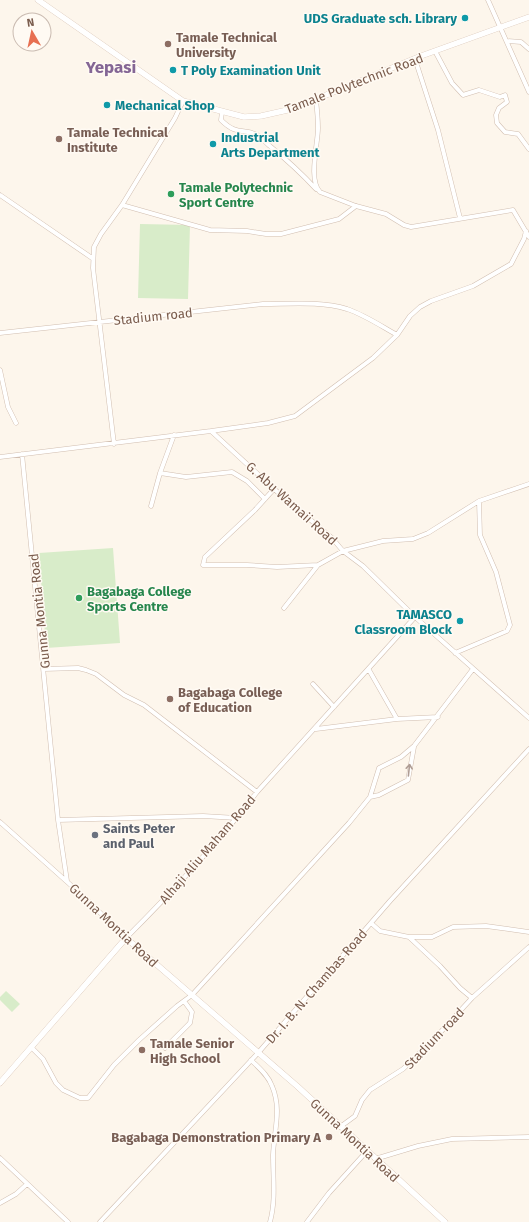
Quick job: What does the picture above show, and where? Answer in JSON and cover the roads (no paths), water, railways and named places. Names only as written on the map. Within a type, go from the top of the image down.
[{"type":"street","name":"Tamale Polytechnic Road","points":[[38,0],[183,101],[244,117],[261,116],[292,109],[435,51],[529,17]]},
{"type":"street","points":[[488,0],[529,92]]},
{"type":"street","points":[[507,41],[521,42],[529,49]]},
{"type":"street","points":[[435,51],[452,83],[463,95],[479,90],[500,97],[505,95],[507,102],[499,108],[496,114],[497,123],[506,132],[518,134],[529,149]]},
{"type":"street","points":[[415,59],[438,130],[460,218]]},
{"type":"street","points":[[316,100],[318,127],[313,173],[316,189]]},
{"type":"street","points":[[114,444],[92,258],[94,248],[101,234],[122,205],[175,118],[183,101]]},
{"type":"street","points":[[222,112],[221,120],[228,127],[237,132],[248,133],[260,137],[300,172],[320,192],[356,206],[386,214],[404,225],[411,227],[513,210],[529,237]]},
{"type":"street","points":[[0,195],[92,258]]},
{"type":"street","points":[[122,205],[210,230],[247,231],[266,234],[281,234],[339,219],[356,206]]},
{"type":"street","points":[[0,457],[211,431],[275,421],[295,416],[373,358],[397,335],[410,316],[420,307],[431,301],[473,286],[511,264],[524,239],[526,231]]},
{"type":"street","name":"Stadium road","points":[[0,333],[263,304],[305,304],[336,307],[358,314],[397,335]]},
{"type":"street","points":[[0,370],[8,407],[16,423]]},
{"type":"street","name":"G. Abu Wamaii Road","points":[[211,431],[274,489],[332,538],[415,617],[529,718]]},
{"type":"street","points":[[151,506],[160,473],[174,435]]},
{"type":"street","name":"Gunna Montia Road","points":[[22,454],[58,820],[67,881],[126,938],[258,1052],[445,1222]]},
{"type":"street","points":[[160,473],[186,477],[232,472],[247,482],[265,499]]},
{"type":"street","points":[[284,608],[318,565],[344,551],[383,541],[413,539],[428,533],[479,501],[529,484]]},
{"type":"street","points":[[274,489],[205,557],[203,565],[239,564],[277,567],[318,565]]},
{"type":"street","points":[[455,653],[509,629],[510,625],[496,572],[480,535],[479,501]]},
{"type":"street","name":"Alhaji Aliu Maham Road","points":[[0,1083],[126,938],[175,888],[237,818],[257,792],[369,670],[415,617]]},
{"type":"street","points":[[44,669],[78,668],[96,674],[124,695],[144,705],[257,792]]},
{"type":"street","points":[[32,1047],[43,1059],[56,1083],[63,1090],[77,1097],[86,1099],[124,1054],[192,995],[296,883],[370,797],[379,768],[401,757],[414,746],[474,669]]},
{"type":"street","points":[[369,670],[397,719]]},
{"type":"street","points":[[313,684],[334,707]]},
{"type":"street","points":[[316,728],[397,719],[438,717]]},
{"type":"street","points":[[370,797],[379,796],[408,780],[414,746]]},
{"type":"street","name":"Dr. I. B. N. Chambas Road","points":[[100,1222],[251,1060],[371,923],[529,749]]},
{"type":"street","points":[[58,820],[99,818],[155,819],[203,816],[237,818]]},
{"type":"street","points":[[0,822],[67,881]]},
{"type":"street","points":[[371,923],[380,931],[409,937],[432,937],[445,929],[454,927],[486,926],[529,932]]},
{"type":"street","points":[[409,937],[472,998]]},
{"type":"street","name":"Stadium road","points":[[340,1127],[355,1116],[362,1100],[370,1090],[403,1069],[437,1036],[472,998],[529,947]]},
{"type":"street","points":[[165,1048],[190,1023],[192,1012],[184,1001]]},
{"type":"street","points":[[251,1060],[267,1077],[272,1086],[278,1107],[278,1121],[273,1156],[274,1204],[270,1222]]},
{"type":"street","points":[[375,1159],[418,1146],[452,1139],[529,1137]]},
{"type":"street","points":[[307,1222],[329,1193],[367,1151]]},
{"type":"street","points":[[0,1158],[68,1222]]},
{"type":"street","points":[[0,1203],[16,1194],[27,1184]]},
{"type":"place","name":"UDS Graduate sch. Library","points":[[465,18]]},
{"type":"place","name":"Tamale Technical University","points":[[168,44]]},
{"type":"place","name":"T Poly Examination Unit","points":[[173,70]]},
{"type":"place","name":"Mechanical Shop","points":[[107,105]]},
{"type":"place","name":"Tamale Technical Institute","points":[[59,139]]},
{"type":"place","name":"Industrial Arts Department","points":[[213,144]]},
{"type":"place","name":"Tamale Polytechnic Sport Centre","points":[[171,194]]},
{"type":"place","name":"Bagabaga College Sports Centre","points":[[79,598]]},
{"type":"place","name":"TAMASCO Classroom Block","points":[[460,621]]},
{"type":"place","name":"Bagabaga College of Education","points":[[170,699]]},
{"type":"place","name":"Saints Peter and Paul","points":[[95,835]]},
{"type":"place","name":"Tamale Senior High School","points":[[142,1050]]},
{"type":"place","name":"Bagabaga Demonstration Primary A","points":[[329,1137]]},
{"type":"district","name":"Yepasi","points":[[111,67]]}]
